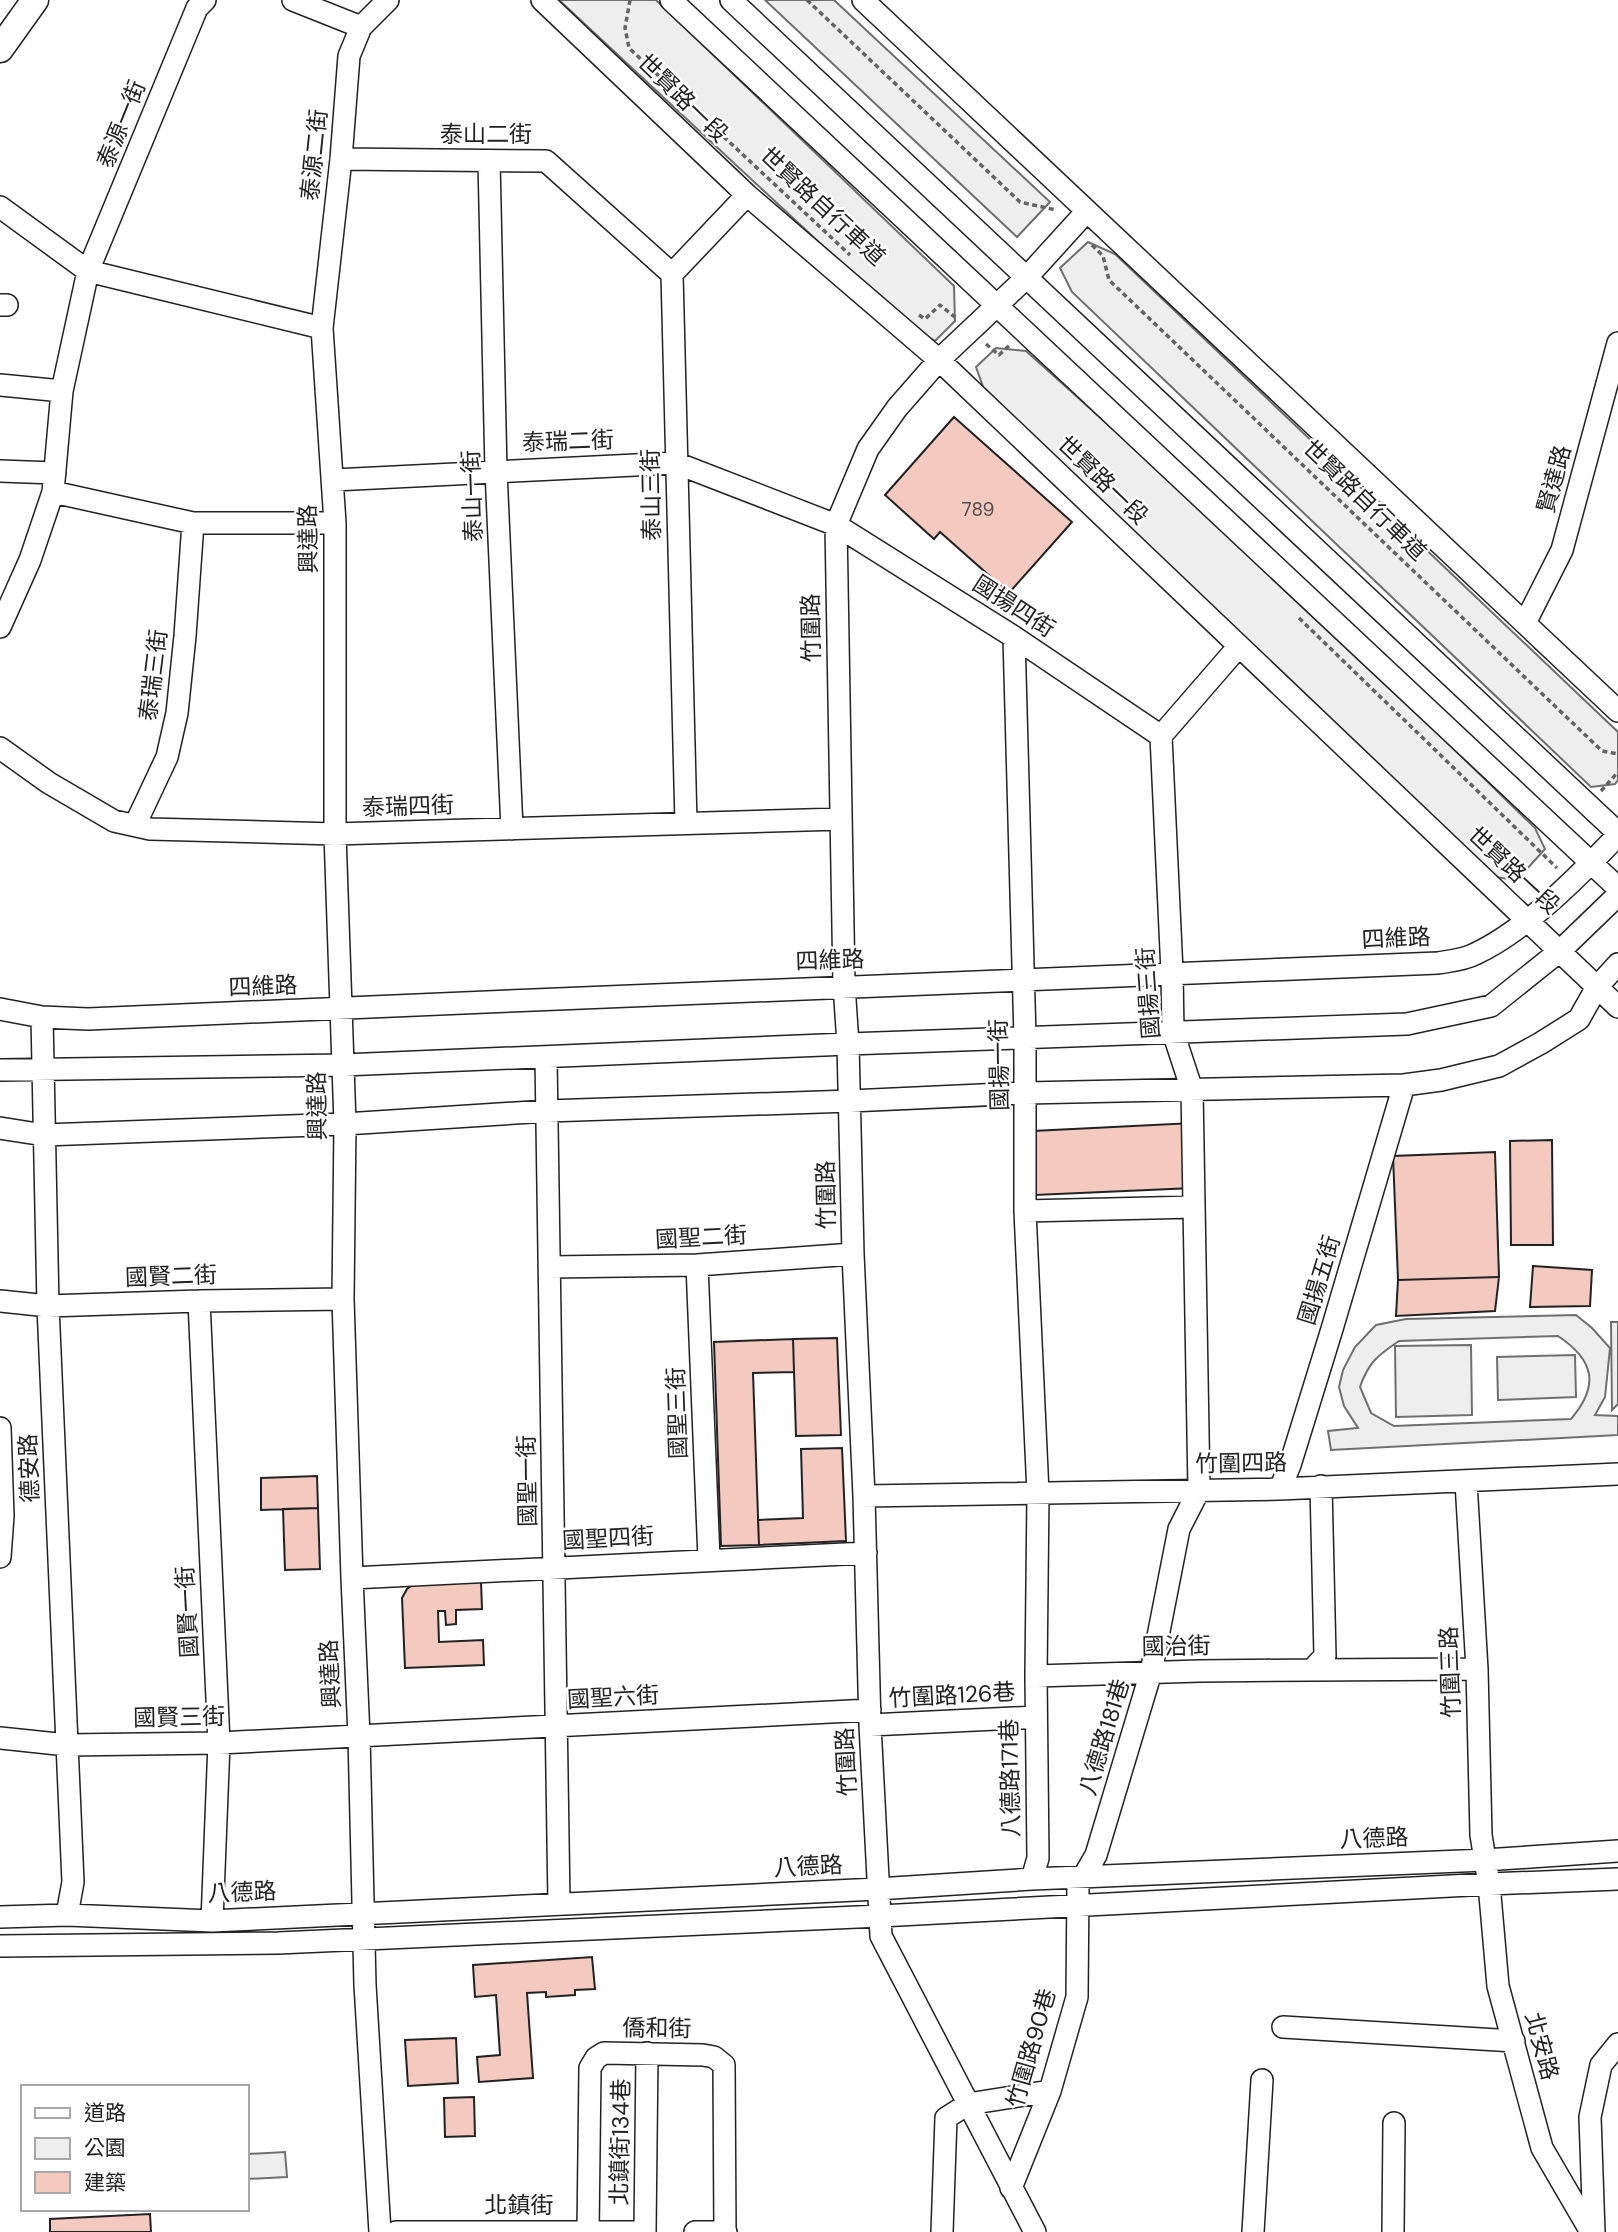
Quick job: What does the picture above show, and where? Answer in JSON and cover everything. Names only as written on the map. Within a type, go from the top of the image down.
[{"type":"main road","points":[[0,49],[35,0]]},
{"type":"street","name":"泰源一街","points":[[2,619],[30,560],[54,483],[62,391],[88,271],[197,9],[205,0]]},
{"type":"street","points":[[293,0],[361,27]]},
{"type":"street","name":"泰源二街","points":[[322,328],[341,159],[349,56],[361,27],[388,0]]},
{"type":"street","name":"世賢路一段","points":[[542,0],[747,195],[939,360],[1618,1007]]},
{"type":"street","points":[[671,0],[1618,888]]},
{"type":"street","points":[[732,0],[1618,834]]},
{"type":"street","points":[[863,0],[1618,711]]},
{"type":"street","name":"泰山二街","points":[[341,159],[546,161],[672,274]]},
{"type":"street","name":"泰山一街","points":[[489,161],[496,471],[512,829]]},
{"type":"street","points":[[672,274],[747,195]]},
{"type":"street","points":[[0,207],[88,271],[322,328]]},
{"type":"street","name":"竹圍路","points":[[1035,2232],[880,1936],[844,985],[836,525],[867,449],[897,408],[939,360],[1027,278],[1087,211]]},
{"type":"street","name":"泰山三街","points":[[672,274],[686,823]]},
{"type":"street","name":"興達路","points":[[322,328],[335,523],[335,834],[345,1124],[343,1299],[364,1938],[380,2232]]},
{"type":"street","name":"賢達路","points":[[1525,623],[1562,550],[1618,343]]},
{"type":"street","points":[[0,385],[62,391]]},
{"type":"street","name":"泰瑞二街","points":[[334,480],[676,463],[836,525]]},
{"type":"street","points":[[0,471],[54,483],[193,523],[335,523]]},
{"type":"street","name":"泰瑞三街","points":[[135,825],[167,757],[177,713],[186,636],[193,523]]},
{"type":"street","name":"國揚四街","points":[[836,525],[1014,637],[1161,736]]},
{"type":"street","name":"國揚一街","points":[[1014,637],[1024,980],[1025,1211],[1038,1493]]},
{"type":"street","points":[[1161,736],[1239,646]]},
{"type":"street","name":"國揚三街","points":[[1161,736],[1173,1032],[1192,1090],[1199,1490]]},
{"type":"street","name":"泰瑞四街","points":[[0,748],[49,783],[114,821],[150,829],[335,834],[840,819]]},
{"type":"street","name":"四維路","points":[[0,1009],[42,1017],[88,1019],[844,985],[1438,963],[1474,955],[1528,920],[1591,863],[1618,834]]},
{"type":"street","points":[[0,1070],[342,1065],[1407,1024],[1491,1006],[1561,950],[1618,895]]},
{"type":"street","points":[[0,1128],[44,1135],[345,1124],[547,1111],[1026,1093],[1404,1085],[1441,1080],[1499,1066],[1579,1019],[1597,987],[1618,964]]},
{"type":"street","name":"德安路","points":[[42,1017],[48,1306],[73,1882],[67,1915]]},
{"type":"street","name":"國聖一街","points":[[546,1058],[559,1904]]},
{"type":"street","name":"國揚五街","points":[[1280,1489],[1332,1329],[1404,1085]]},
{"type":"street","points":[[1025,1211],[1194,1207]]},
{"type":"street","name":"國聖二街","points":[[551,1267],[697,1265],[853,1254]]},
{"type":"street","name":"國聖三街","points":[[697,1265],[709,1559]]},
{"type":"street","name":"國賢二街","points":[[0,1300],[48,1306],[343,1299]]},
{"type":"street","name":"國賢一街","points":[[199,1301],[219,1743],[212,1921]]},
{"type":"street","name":"德安路","points":[[0,1428],[0,1557]]},
{"type":"street","name":"竹圍四路","points":[[864,1496],[1280,1489],[1618,1474]]},
{"type":"street","name":"竹圍三路","points":[[1466,1482],[1477,1669],[1481,1835],[1485,1860]]},
{"type":"street","points":[[1312,1670],[1325,1656],[1321,1486]]},
{"type":"street","name":"八德路181巷","points":[[1085,1877],[1096,1855],[1151,1672],[1179,1529],[1199,1490]]},
{"type":"street","points":[[1035,1676],[1038,1493]]},
{"type":"street","name":"國聖四街","points":[[352,1578],[866,1553]]},
{"type":"street","name":"國治街","points":[[1035,1676],[1151,1672],[1477,1669]]},
{"type":"street","name":"八德路171巷","points":[[1032,1879],[1038,1858],[1035,1676]]},
{"type":"street","name":"竹圍路126巷","points":[[870,1718],[1036,1717]]},
{"type":"street","name":"國聖六街","points":[[359,1735],[555,1726],[870,1718]]},
{"type":"street","name":"國賢三街","points":[[0,1738],[67,1745],[219,1743],[359,1735]]},
{"type":"street","name":"八德路","points":[[0,1917],[67,1915],[212,1921],[1032,1879],[1485,1860],[1618,1851]]},
{"type":"street","name":"北安路","points":[[1485,1860],[1498,1986],[1542,2148],[1592,2232]]},
{"type":"street","name":"竹圍路90巷","points":[[1011,2189],[1050,2091],[1076,1997],[1078,1886],[1085,1877]]},
{"type":"street","points":[[0,1946],[278,1943],[1618,1880]]},
{"type":"street","points":[[1283,2027],[1514,2041]]},
{"type":"street","points":[[1592,2232],[1590,2117],[1601,2065],[1618,2045]]},
{"type":"street","name":"僑和街","points":[[588,2231],[590,2068],[596,2058],[604,2053],[647,2053],[702,2055],[714,2057],[723,2065],[726,2232]]},
{"type":"street","name":"北鎮街134巷","points":[[644,2232],[647,2053]]},
{"type":"street","points":[[1252,2232],[1262,2080]]},
{"type":"street","points":[[942,2232],[946,2118],[968,2104],[1050,2091]]},
{"type":"street","points":[[1393,2232],[1394,2123]]},
{"type":"street","name":"北鎮街","points":[[396,2232],[644,2232]]},
{"type":"street","points":[[695,2232],[726,2232]]},
{"type":"path","name":"世賢路自行車道","points":[[630,0],[625,28],[629,48],[857,261]]},
{"type":"path","points":[[807,0],[1020,202],[1057,211]]},
{"type":"path","name":"世賢路自行車道","points":[[1103,256],[1109,280],[1602,751],[1618,754]]},
{"type":"path","points":[[915,312],[925,319],[940,305]]},
{"type":"path","points":[[1598,794],[1618,772]]},
{"type":"green space","points":[[559,0],[656,0],[954,286],[955,321],[935,341],[911,328]]},
{"type":"green space","points":[[765,0],[834,0],[1050,202],[1017,237]]},
{"type":"green space","points":[[1088,242],[1115,254],[1618,732],[1618,780],[1615,784],[1591,787],[1072,292],[1060,268]]},
{"type":"green space","points":[[996,348],[1026,351],[1268,568],[1535,828],[1545,849],[1517,880],[1494,877],[986,395],[976,367]]},
{"type":"green space","points":[[1576,1315],[1610,1348],[1605,1397],[1595,1415],[1618,1416],[1618,1435],[1331,1450],[1328,1431],[1358,1428],[1344,1406],[1339,1387],[1343,1370],[1355,1347],[1376,1325],[1406,1319]],"holes":[[[1558,1336],[1570,1345],[1586,1364],[1589,1374],[1586,1395],[1571,1419],[1394,1426],[1371,1413],[1360,1387],[1375,1360],[1399,1341]]]},
{"type":"green space","points":[[1611,1322],[1618,1322],[1618,1404],[1612,1410]]},
{"type":"green space","points":[[1471,1345],[1472,1415],[1396,1417],[1395,1346]]},
{"type":"green space","points":[[1575,1355],[1576,1397],[1498,1400],[1497,1357]]},
{"type":"green space","points":[[285,2152],[287,2177],[248,2179],[248,2154]]},
{"type":"building","points":[[954,417],[1072,522],[1009,593],[940,532],[934,539],[885,495]]},
{"type":"building","points":[[1193,1123],[1193,1188],[1035,1195],[1033,1131]]},
{"type":"building","points":[[1552,1140],[1553,1245],[1511,1245],[1510,1141]]},
{"type":"building","points":[[1495,1152],[1499,1277],[1398,1280],[1393,1156]]},
{"type":"building","points":[[1533,1266],[1592,1270],[1590,1306],[1530,1307]]},
{"type":"building","points":[[1499,1277],[1495,1311],[1396,1316],[1398,1280]]},
{"type":"building","points":[[837,1338],[841,1435],[796,1436],[793,1339]]},
{"type":"building","points":[[793,1339],[794,1372],[753,1373],[759,1545],[721,1546],[714,1342]]},
{"type":"building","points":[[842,1448],[846,1541],[759,1545],[758,1520],[803,1518],[801,1449]]},
{"type":"building","points":[[317,1476],[318,1508],[261,1510],[261,1478]]},
{"type":"building","points":[[318,1508],[320,1569],[285,1570],[283,1509]]},
{"type":"building","points":[[481,1581],[482,1609],[456,1610],[456,1624],[446,1625],[445,1611],[438,1611],[439,1642],[483,1640],[484,1665],[405,1668],[402,1598],[407,1589],[412,1585]]},
{"type":"building","points":[[592,1957],[595,1989],[575,1990],[575,1995],[546,1997],[546,1992],[527,1993],[533,2078],[479,2082],[477,2057],[500,2055],[496,1995],[475,1997],[473,1965]]},
{"type":"building","points":[[456,2038],[458,2083],[408,2086],[405,2040]]},
{"type":"building","points":[[474,2097],[475,2136],[445,2137],[444,2098]]},
{"type":"building","points":[[150,2214],[151,2232],[50,2232],[50,2219]]}]
